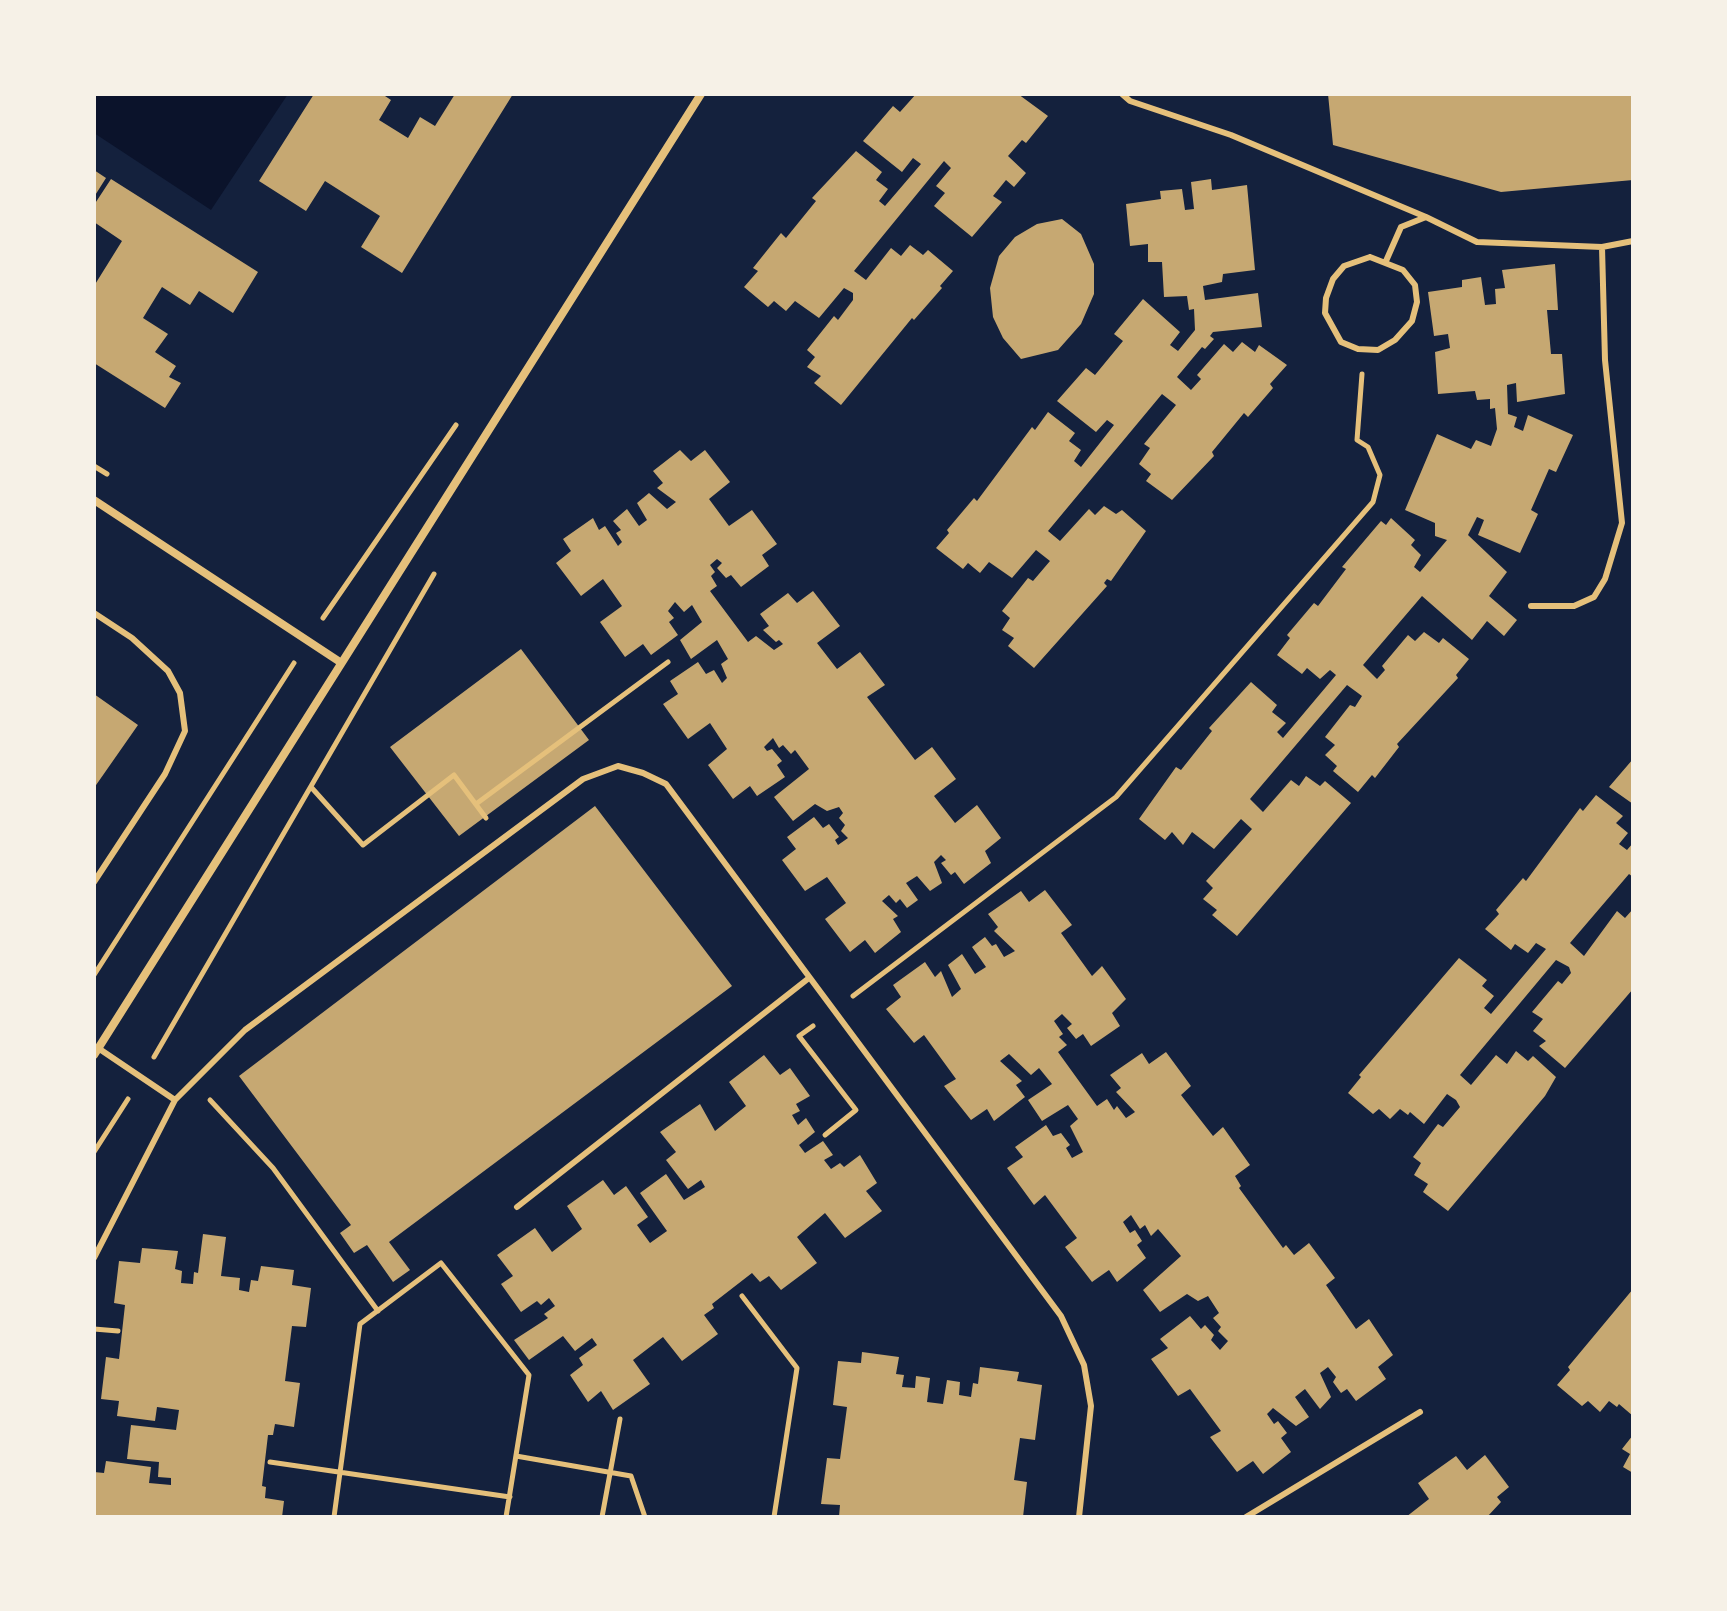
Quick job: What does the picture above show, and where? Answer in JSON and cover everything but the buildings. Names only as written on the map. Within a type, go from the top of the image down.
[{"type":"street","points":[[96,1051],[701,94]]},
{"type":"street","points":[[94,500],[340,662]]},
{"type":"lane","points":[[1122,94],[1130,101],[1231,135],[1426,217],[1477,242],[1602,247],[1633,241]]},
{"type":"lane","points":[[1386,261],[1401,227],[1426,217]]},
{"type":"lane","points":[[1531,606],[1574,606],[1594,597],[1605,579],[1622,523],[1605,360],[1602,247]]},
{"type":"lane","points":[[1370,257],[1386,261],[1403,270],[1415,285],[1417,302],[1412,321],[1395,340],[1378,350],[1341,342],[1325,313],[1326,298],[1333,279],[1344,266],[1370,257]]},
{"type":"lane","points":[[94,613],[132,638],[168,671],[180,693],[185,731],[165,774],[94,882]]},
{"type":"lane","points":[[94,1258],[175,1100],[245,1030],[583,779],[618,766],[666,784],[1061,1316],[1084,1365],[1091,1406],[1079,1517]]},
{"type":"lane","points":[[517,1207],[809,978]]},
{"type":"lane","points":[[96,1051],[175,1100]]},
{"type":"lane","points":[[1246,1517],[1420,1412]]},
{"type":"path","points":[[825,1135],[856,1110],[799,1036],[1116,797],[1373,502],[1380,475],[1368,447],[1357,440],[1364,348]]},
{"type":"path","points":[[94,1152],[142,1078],[435,573]]},
{"type":"path","points":[[94,975],[308,641]]},
{"type":"path","points":[[476,804],[668,662]]},
{"type":"path","points":[[311,787],[363,845],[454,775],[502,839]]},
{"type":"path","points":[[193,1081],[273,1168],[378,1311]]},
{"type":"path","points":[[334,1517],[360,1324],[441,1263],[529,1375],[506,1517]]},
{"type":"path","points":[[742,1296],[797,1368],[774,1517]]},
{"type":"path","points":[[94,1329],[118,1331]]},
{"type":"path","points":[[602,1517],[620,1419]]},
{"type":"path","points":[[516,1456],[631,1476],[645,1517]]},
{"type":"path","points":[[270,1462],[510,1497]]},
{"type":"water","points":[[94,94],[288,94],[211,210],[94,133]]}]
